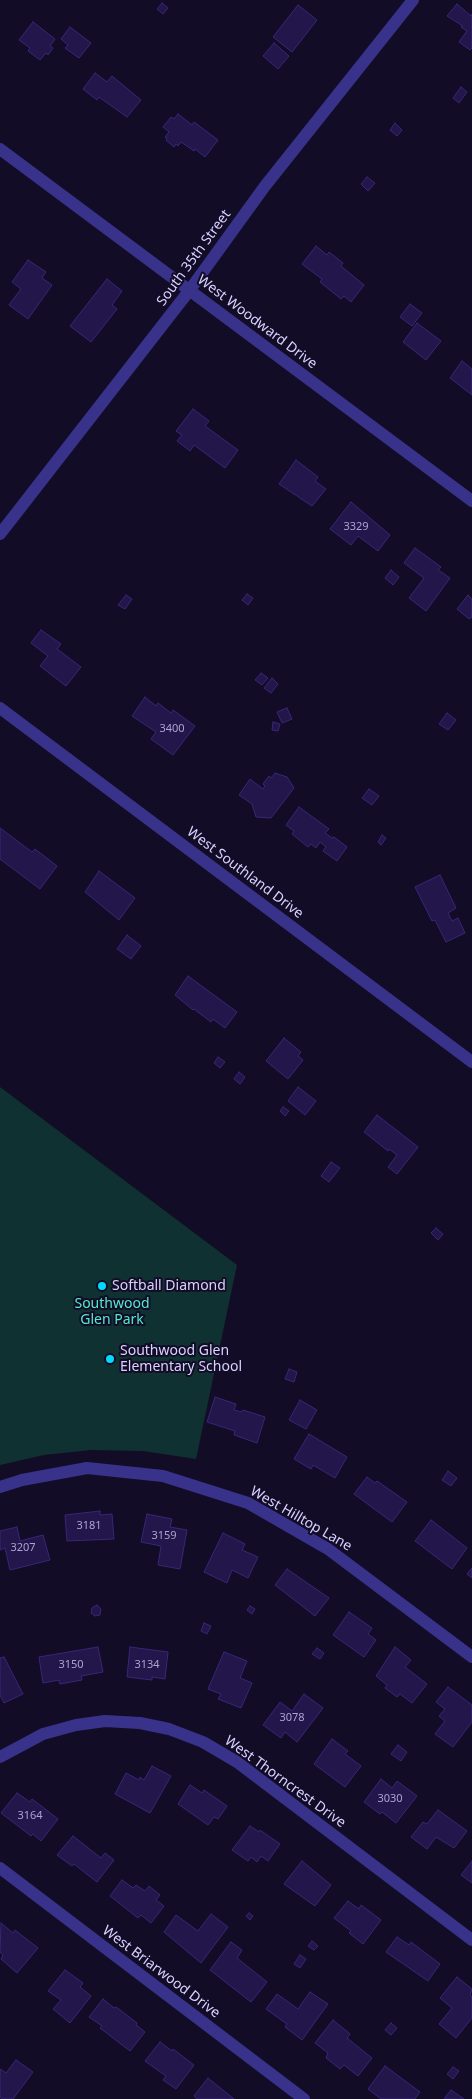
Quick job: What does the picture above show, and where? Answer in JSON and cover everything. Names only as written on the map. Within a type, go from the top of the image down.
[{"type":"street","name":"South 35th Street","points":[[0,534],[189,291],[265,186],[413,0]]},
{"type":"street","name":"West Woodward Drive","points":[[0,149],[472,501]]},
{"type":"street","name":"West Southland Drive","points":[[0,708],[472,1062]]},
{"type":"street","name":"West Hilltop Lane","points":[[0,1487],[22,1480],[87,1468],[163,1476],[248,1503],[328,1549],[472,1657]]},
{"type":"street","name":"West Thorncrest Drive","points":[[0,1757],[42,1734],[76,1725],[106,1721],[140,1723],[169,1729],[203,1742],[237,1762],[472,1940]]},
{"type":"street","name":"West Briarwood Drive","points":[[0,1868],[304,2099]]},
{"type":"green space","name":"Southwood Glen Park","points":[[0,1087],[237,1265],[196,1459],[143,1451],[91,1450],[44,1455],[0,1465]]},
{"type":"building","points":[[162,3],[168,8],[163,14],[157,9]]},
{"type":"building","points":[[457,4],[471,16],[472,14],[472,48],[470,50],[459,42],[467,31],[461,27],[463,26],[447,16]]},
{"type":"building","points":[[298,5],[317,20],[292,52],[273,37]]},
{"type":"building","points":[[33,22],[55,39],[50,46],[53,48],[48,55],[46,53],[40,60],[28,51],[30,48],[19,40]]},
{"type":"building","points":[[70,27],[91,43],[79,58],[65,48],[68,45],[61,39]]},
{"type":"building","points":[[274,43],[289,56],[278,69],[263,56]]},
{"type":"building","points":[[95,73],[107,82],[112,76],[141,100],[127,117],[99,97],[97,100],[83,89]]},
{"type":"building","points":[[461,87],[467,92],[459,103],[453,98]]},
{"type":"building","points":[[178,114],[192,125],[194,122],[218,140],[205,157],[181,142],[178,146],[176,144],[174,147],[166,140],[167,138],[165,137],[169,132],[163,127],[171,117],[174,119]]},
{"type":"building","points":[[395,123],[402,130],[397,136],[390,130]]},
{"type":"building","points":[[367,177],[375,183],[368,191],[361,184]]},
{"type":"building","points":[[316,246],[327,255],[329,252],[343,263],[341,266],[364,285],[351,302],[344,296],[341,299],[320,282],[322,279],[302,264]]},
{"type":"building","points":[[28,260],[46,272],[42,278],[52,285],[28,319],[9,305],[21,289],[12,282]]},
{"type":"building","points":[[107,279],[122,291],[112,305],[117,309],[91,342],[70,326]]},
{"type":"building","points":[[410,304],[422,313],[412,326],[400,317]]},
{"type":"building","points":[[417,323],[441,341],[426,360],[403,342]]},
{"type":"building","points":[[462,361],[472,369],[472,395],[450,378]]},
{"type":"building","points":[[193,409],[209,421],[205,426],[238,450],[225,468],[194,445],[190,451],[177,441],[182,435],[176,431]]},
{"type":"building","points":[[296,460],[318,477],[315,481],[326,489],[312,506],[279,484]]},
{"type":"building","points":[[351,502],[390,535],[378,551],[358,536],[351,545],[330,529]]},
{"type":"building","points":[[415,548],[441,567],[438,570],[450,578],[426,611],[409,598],[424,578],[404,563]]},
{"type":"building","points":[[391,570],[399,577],[393,585],[385,578]]},
{"type":"building","points":[[247,594],[253,598],[248,605],[242,600]]},
{"type":"building","points":[[126,595],[132,599],[125,609],[118,605]]},
{"type":"building","points":[[468,595],[472,599],[472,617],[469,619],[457,609]]},
{"type":"building","points":[[41,630],[61,644],[57,649],[81,667],[66,686],[40,666],[48,656],[31,643]]},
{"type":"building","points":[[261,673],[268,678],[262,685],[255,680]]},
{"type":"building","points":[[272,678],[278,684],[271,693],[264,688]]},
{"type":"building","points":[[145,697],[156,706],[158,703],[171,713],[173,710],[195,726],[173,755],[151,739],[156,732],[132,716]]},
{"type":"building","points":[[287,708],[292,719],[282,723],[277,712]]},
{"type":"building","points":[[447,713],[456,720],[448,730],[439,724]]},
{"type":"building","points":[[273,722],[280,724],[278,731],[272,730]]},
{"type":"building","points":[[275,773],[287,777],[294,788],[271,818],[256,817],[252,804],[239,795],[250,779],[263,789],[265,786],[263,784],[269,776],[271,778]]},
{"type":"building","points":[[369,789],[379,796],[372,805],[362,798]]},
{"type":"building","points":[[299,807],[329,829],[325,833],[347,847],[337,861],[323,851],[326,847],[320,842],[316,848],[311,844],[308,847],[292,834],[294,831],[286,825]]},
{"type":"building","points":[[0,828],[32,852],[35,849],[57,866],[40,889],[0,859]]},
{"type":"building","points":[[382,835],[386,838],[381,845],[378,842]]},
{"type":"building","points":[[99,871],[135,898],[119,920],[85,892]]},
{"type":"building","points":[[440,875],[456,908],[448,913],[452,921],[458,918],[465,933],[446,942],[435,920],[432,921],[415,887]]},
{"type":"building","points":[[127,935],[141,946],[131,959],[117,949]]},
{"type":"building","points":[[188,976],[237,1012],[225,1028],[213,1019],[211,1022],[175,995]]},
{"type":"building","points":[[284,1038],[301,1052],[298,1056],[303,1060],[288,1079],[266,1061]]},
{"type":"building","points":[[218,1057],[225,1062],[220,1068],[214,1063]]},
{"type":"building","points":[[239,1072],[245,1077],[240,1084],[234,1079]]},
{"type":"building","points":[[298,1087],[316,1101],[305,1115],[288,1101]]},
{"type":"building","points":[[283,1107],[289,1111],[285,1116],[280,1111]]},
{"type":"building","points":[[377,1115],[418,1147],[397,1174],[388,1167],[397,1155],[389,1149],[388,1151],[364,1132]]},
{"type":"building","points":[[331,1162],[340,1168],[329,1182],[321,1176]]},
{"type":"building","points":[[436,1228],[443,1234],[438,1240],[431,1233]]},
{"type":"building","points":[[289,1369],[297,1372],[294,1382],[285,1379]]},
{"type":"building","points":[[215,1397],[236,1404],[234,1410],[242,1412],[243,1410],[265,1417],[257,1443],[234,1435],[235,1431],[207,1422]]},
{"type":"building","points":[[300,1400],[317,1410],[306,1429],[289,1420]]},
{"type":"building","points":[[309,1434],[347,1457],[335,1478],[313,1465],[311,1469],[294,1459]]},
{"type":"building","points":[[448,1471],[457,1478],[451,1486],[442,1480]]},
{"type":"building","points":[[367,1477],[375,1483],[377,1481],[407,1502],[392,1522],[354,1494]]},
{"type":"building","points":[[100,1511],[100,1515],[112,1514],[114,1539],[67,1541],[65,1515]]},
{"type":"building","points":[[147,1514],[172,1519],[170,1527],[187,1530],[180,1569],[158,1565],[161,1546],[141,1542]]},
{"type":"building","points":[[431,1520],[467,1548],[452,1569],[415,1541]]},
{"type":"building","points":[[17,1527],[20,1541],[43,1535],[50,1560],[10,1570],[5,1548],[0,1550],[0,1531]]},
{"type":"building","points":[[223,1533],[245,1544],[242,1550],[258,1557],[248,1578],[232,1570],[227,1583],[204,1572]]},
{"type":"building","points":[[472,1568],[472,1578],[467,1574]]},
{"type":"building","points":[[287,1569],[329,1598],[315,1616],[275,1585]]},
{"type":"building","points":[[97,1605],[101,1609],[100,1615],[95,1616],[91,1613],[92,1608]]},
{"type":"building","points":[[250,1606],[255,1609],[252,1614],[247,1610]]},
{"type":"building","points":[[349,1612],[372,1628],[368,1634],[376,1640],[364,1657],[333,1635]]},
{"type":"building","points":[[204,1623],[211,1626],[207,1634],[201,1631]]},
{"type":"building","points":[[98,1647],[103,1672],[81,1676],[82,1680],[60,1684],[59,1680],[43,1683],[39,1657]]},
{"type":"building","points":[[130,1647],[168,1652],[165,1679],[152,1677],[152,1680],[127,1677]]},
{"type":"building","points":[[395,1647],[411,1660],[405,1667],[427,1684],[412,1703],[400,1694],[397,1697],[385,1688],[387,1685],[376,1676]]},
{"type":"building","points":[[317,1648],[324,1653],[320,1659],[312,1654]]},
{"type":"building","points":[[224,1652],[247,1661],[240,1678],[252,1683],[241,1708],[218,1699],[221,1694],[208,1689]]},
{"type":"building","points":[[4,1657],[23,1694],[4,1703],[0,1695],[0,1658]]},
{"type":"building","points":[[448,1687],[472,1705],[472,1722],[453,1747],[435,1734],[445,1721],[439,1716],[445,1709],[436,1702]]},
{"type":"building","points":[[304,1694],[323,1708],[297,1742],[285,1732],[281,1738],[263,1725],[280,1702],[292,1711]]},
{"type":"building","points":[[332,1739],[348,1751],[345,1754],[361,1766],[345,1787],[314,1764]]},
{"type":"building","points":[[398,1745],[407,1752],[401,1761],[391,1754]]},
{"type":"building","points":[[152,1766],[171,1776],[150,1813],[115,1794],[126,1773],[139,1780],[140,1777],[144,1780]]},
{"type":"building","points":[[381,1779],[392,1788],[397,1781],[417,1796],[396,1823],[382,1812],[380,1814],[364,1802]]},
{"type":"building","points":[[190,1785],[202,1793],[204,1790],[227,1806],[218,1819],[214,1817],[208,1825],[178,1804]]},
{"type":"building","points":[[17,1793],[30,1802],[32,1799],[58,1819],[41,1841],[33,1834],[31,1836],[1,1813]]},
{"type":"building","points":[[438,1810],[467,1831],[454,1848],[436,1837],[427,1849],[411,1837],[423,1822],[427,1824]]},
{"type":"building","points":[[250,1826],[259,1832],[260,1830],[280,1844],[268,1861],[261,1856],[257,1862],[251,1857],[248,1861],[232,1850]]},
{"type":"building","points":[[73,1836],[101,1858],[105,1853],[114,1860],[97,1882],[74,1864],[72,1866],[57,1855]]},
{"type":"building","points":[[302,1861],[331,1885],[315,1906],[284,1884]]},
{"type":"building","points":[[472,1861],[472,1883],[461,1875]]},
{"type":"building","points":[[122,1880],[133,1888],[136,1885],[145,1891],[149,1886],[160,1895],[156,1900],[164,1906],[151,1923],[141,1915],[138,1918],[110,1896]]},
{"type":"building","points":[[348,1901],[359,1909],[361,1905],[381,1920],[363,1944],[349,1933],[351,1931],[334,1918]]},
{"type":"building","points":[[249,1913],[253,1916],[250,1920],[246,1916]]},
{"type":"building","points":[[211,1914],[228,1927],[201,1963],[164,1932],[176,1915],[198,1931]]},
{"type":"building","points":[[1,1923],[13,1933],[15,1930],[38,1948],[17,1973],[1,1959],[3,1955],[0,1952]]},
{"type":"building","points":[[397,1937],[409,1945],[411,1942],[440,1964],[428,1981],[386,1952]]},
{"type":"building","points":[[312,1941],[318,1946],[314,1950],[308,1946]]},
{"type":"building","points":[[231,1942],[242,1950],[237,1958],[267,1982],[251,2002],[210,1970]]},
{"type":"building","points":[[300,1955],[306,1959],[300,1968],[294,1964]]},
{"type":"building","points":[[65,1970],[83,1983],[80,1987],[91,1996],[70,2023],[53,2009],[61,2000],[48,1991]]},
{"type":"building","points":[[457,1977],[472,1989],[470,1995],[472,1997],[472,2018],[456,2038],[439,2024],[452,2008],[440,1998]]},
{"type":"building","points":[[310,1992],[328,2004],[302,2040],[285,2027],[287,2024],[266,2009],[277,1994],[298,2009]]},
{"type":"building","points":[[103,1999],[137,2023],[136,2025],[145,2032],[130,2051],[89,2017]]},
{"type":"building","points":[[333,2020],[350,2034],[347,2038],[372,2058],[358,2076],[344,2065],[340,2069],[326,2058],[328,2053],[315,2043]]},
{"type":"building","points":[[391,2023],[397,2028],[391,2035],[385,2030]]},
{"type":"building","points":[[160,2042],[194,2065],[176,2089],[163,2080],[166,2076],[145,2061]]},
{"type":"building","points":[[16,2060],[33,2072],[13,2099],[2,2099],[0,2097],[0,2069],[6,2073]]},
{"type":"building","points":[[385,2066],[420,2092],[415,2099],[381,2099],[368,2089]]},
{"type":"building","points":[[453,2067],[459,2071],[453,2079],[447,2074]]},
{"type":"building","points":[[208,2078],[234,2099],[197,2099],[194,2096]]},
{"type":"building","points":[[451,2090],[464,2099],[444,2099]]},
{"type":"place","name":"Softball Diamond","points":[[102,1286]]},
{"type":"place","name":"Southwood Glen Elementary School","points":[[110,1359]]}]
